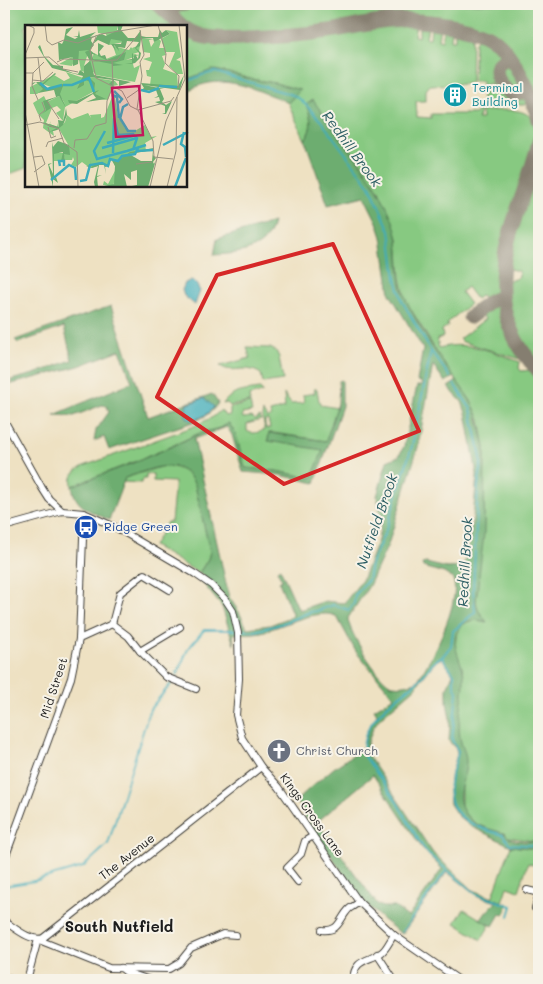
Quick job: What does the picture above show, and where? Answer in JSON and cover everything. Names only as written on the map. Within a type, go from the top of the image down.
[{"type":"street","points":[[4,420],[49,499],[62,510]]},
{"type":"street","points":[[48,514],[49,499]]},
{"type":"street","name":"Kings Cross Lane","points":[[4,527],[62,510],[84,513],[115,527],[211,585],[230,605],[238,633],[239,679],[236,702],[238,725],[242,738],[261,767],[279,787],[359,902],[394,935],[459,980]]},
{"type":"street","name":"Mid Street","points":[[4,861],[71,678],[79,639],[84,513]]},
{"type":"street","points":[[112,624],[120,593],[144,574],[170,590]]},
{"type":"street","points":[[79,639],[112,624]]},
{"type":"street","points":[[112,624],[128,636],[166,677],[196,689]]},
{"type":"street","points":[[140,651],[180,627]]},
{"type":"street","name":"The Avenue","points":[[40,940],[261,767]]},
{"type":"street","points":[[298,882],[287,868],[301,854],[305,841],[313,836]]},
{"type":"street","points":[[527,890],[539,893],[535,908]]},
{"type":"street","points":[[322,930],[328,931],[335,928],[348,909],[359,902]]},
{"type":"street","points":[[4,921],[32,938],[109,968],[169,969],[179,963],[191,948],[223,934],[236,935]]},
{"type":"street","points":[[353,980],[353,974],[360,962],[382,952],[394,935]]},
{"type":"street","points":[[27,980],[37,943],[40,940]]},
{"type":"street","points":[[376,954],[394,980]]},
{"type":"street","points":[[120,967],[126,972],[150,980]]},
{"type":"street","points":[[8,980],[10,978],[13,980]]},
{"type":"highlighted area","points":[[333,244],[419,431],[284,484],[157,397],[217,275]]},
{"type":"green space","points":[[4,4],[153,4],[176,25],[25,25],[25,168],[4,176]]},
{"type":"green space","points":[[163,4],[539,4],[539,107],[522,70],[505,44],[489,33],[461,23],[401,16],[381,18],[333,28],[281,33],[208,34],[195,31],[178,19]]},
{"type":"green space","points":[[416,25],[414,36],[419,37],[419,25],[428,26],[426,38],[430,38],[431,26],[440,27],[438,39],[442,40],[443,28],[452,29],[451,40],[455,40],[455,30],[471,34],[471,82],[467,84],[430,85],[426,90],[426,101],[416,101],[417,117],[431,118],[431,114],[475,114],[477,111],[480,111],[478,119],[482,119],[481,111],[511,110],[527,114],[532,120],[535,129],[535,141],[500,257],[497,270],[497,291],[489,297],[480,296],[476,299],[467,287],[461,292],[470,304],[447,323],[448,326],[442,330],[443,337],[437,339],[439,348],[460,345],[480,348],[520,362],[519,368],[521,371],[532,370],[539,376],[539,842],[508,837],[504,833],[492,831],[476,824],[465,814],[461,805],[461,752],[458,724],[463,671],[455,647],[456,638],[461,626],[467,622],[477,620],[486,622],[478,610],[476,602],[484,522],[485,447],[480,420],[472,402],[444,364],[406,301],[401,278],[398,238],[379,190],[359,160],[313,101],[306,105],[311,123],[305,140],[288,103],[299,90],[216,70],[188,79],[188,38],[221,41],[275,40],[336,34],[381,26]]},
{"type":"green space","points":[[479,37],[491,42],[500,53],[493,70],[495,77],[492,79],[493,82],[485,85],[485,87],[482,87],[482,81],[473,81],[475,42]]},
{"type":"green space","points":[[507,64],[521,86],[517,91],[508,88],[502,80],[499,68]]},
{"type":"green space","points":[[212,70],[300,90],[288,103],[252,88],[233,83],[215,82],[188,91],[188,79]]},
{"type":"green space","points":[[493,83],[509,95],[527,98],[527,103],[524,105],[484,104],[482,102],[482,88],[485,88],[485,94],[488,94],[490,85]]},
{"type":"green space","points":[[313,100],[367,173],[386,204],[396,229],[402,288],[405,297],[425,334],[454,377],[445,382],[433,365],[418,447],[388,545],[369,586],[348,618],[353,633],[364,654],[378,673],[390,684],[404,685],[417,681],[443,632],[453,602],[455,589],[453,579],[444,573],[423,567],[422,564],[426,563],[447,568],[462,567],[466,559],[477,475],[466,413],[462,402],[448,387],[457,381],[477,413],[485,447],[484,534],[476,601],[478,610],[487,622],[475,620],[464,623],[459,629],[455,642],[464,673],[459,731],[466,767],[460,799],[464,812],[472,821],[504,833],[512,839],[539,842],[539,849],[511,846],[470,826],[457,815],[450,804],[450,779],[457,754],[456,749],[449,741],[450,719],[447,703],[447,688],[453,674],[442,658],[436,661],[414,689],[379,719],[373,728],[365,751],[433,853],[473,890],[508,904],[504,915],[500,914],[493,926],[480,919],[496,902],[478,896],[447,872],[402,934],[383,920],[358,896],[303,814],[301,806],[295,802],[335,767],[363,748],[369,728],[377,714],[374,709],[394,697],[356,652],[337,617],[330,614],[322,614],[261,632],[233,634],[234,645],[222,607],[203,583],[206,579],[199,573],[210,552],[195,485],[189,475],[181,469],[164,466],[125,478],[109,520],[80,504],[72,486],[133,463],[200,433],[221,428],[229,423],[236,435],[245,468],[276,471],[312,478],[323,450],[268,441],[269,433],[326,441],[338,403],[339,381],[342,380],[342,406],[315,483],[280,475],[243,472],[232,435],[227,427],[194,439],[229,597],[247,628],[270,625],[293,616],[279,582],[282,580],[277,570],[280,568],[299,610],[325,601],[344,603],[362,580],[378,540],[382,519],[377,496],[387,461],[399,456],[404,446],[417,386],[421,386],[422,383],[417,381],[423,349],[390,294],[382,237],[364,196],[328,205],[305,140],[311,122],[306,105]],"holes":[[[373,775],[422,848],[442,869],[408,917],[395,907],[378,905],[317,822]]]},
{"type":"green space","points":[[539,156],[539,364],[520,339],[509,311],[506,290],[509,289],[505,288],[506,281],[516,279],[519,276],[518,271],[510,269],[507,265]]},
{"type":"green space","points":[[273,222],[268,235],[256,246],[243,252],[214,255],[217,239]]},
{"type":"green space","points":[[491,304],[498,306],[503,321],[521,355],[520,359],[463,342],[459,339],[485,319],[481,312]]},
{"type":"green space","points":[[111,306],[148,417],[212,394],[218,403],[216,407],[204,417],[109,450],[104,437],[94,441],[96,430],[109,412],[107,406],[102,405],[74,416],[54,415],[132,382],[120,350],[79,366],[12,384],[11,380],[72,360],[64,327],[18,343],[15,340]],"holes":[[[203,398],[210,411],[203,416],[186,416],[187,404]]]},
{"type":"green space","points":[[247,347],[270,348],[276,351],[279,357],[283,380],[263,383],[261,374],[255,371],[249,369],[230,370],[220,366],[250,358]]},
{"type":"green space","points":[[260,389],[263,392],[249,396],[250,402],[230,406],[227,403],[223,404],[230,396],[244,391]]},
{"type":"green space","points":[[314,389],[317,389],[321,405],[337,408],[326,441],[269,433],[268,440],[324,450],[312,478],[276,471],[245,468],[236,435],[229,423],[72,486],[74,474],[84,466],[192,427],[213,417],[221,410],[225,416],[230,415],[230,408],[250,403],[252,412],[242,414],[243,418],[252,417],[255,420],[260,417],[261,420],[247,424],[247,431],[253,433],[260,432],[264,430],[265,425],[262,416],[263,412],[267,418],[271,417],[270,412],[285,408],[284,394],[291,404],[304,403],[303,395],[315,393]],"holes":[[[268,420],[270,428],[266,429],[265,421]]]},
{"type":"green space","points":[[163,466],[173,467],[182,471],[195,485],[210,552],[199,573],[153,546],[167,522],[171,522],[175,482],[153,481],[153,474],[146,474],[146,479],[143,479],[142,483],[122,482],[125,478]]},
{"type":"green space","points":[[511,846],[539,849],[539,867],[528,863],[519,891],[507,887],[502,902],[492,898]]},
{"type":"green space","points":[[464,909],[490,925],[481,940],[455,923]]},
{"type":"water","points":[[191,280],[195,282],[200,291],[195,305],[184,296],[182,290],[185,283]]},
{"type":"water","points":[[204,398],[214,407],[203,416],[189,420],[186,416],[186,405]]},
{"type":"waterway","name":"Redhill Brook","points":[[188,81],[215,72],[293,95],[301,100],[321,121],[370,186],[390,231],[396,278],[402,301],[431,351],[450,377]]},
{"type":"waterway","name":"Nutfield Brook","points":[[239,630],[255,631],[281,624],[333,605],[349,610],[354,603],[355,595],[368,580],[371,564],[386,530],[412,446],[431,351]]},
{"type":"waterway","name":"Redhill Brook","points":[[454,384],[471,409],[481,458],[481,470],[478,485],[473,591],[475,612],[453,631],[451,646],[442,657],[454,674],[454,684],[457,692],[452,740],[458,751],[449,790],[451,801],[462,818],[481,828],[503,835],[510,844],[539,846]]},
{"type":"waterway","name":"Nutfield Brook","points":[[176,676],[188,649],[204,630],[235,630]]},
{"type":"waterway","points":[[441,657],[435,661],[420,679],[382,710],[368,730],[364,741],[363,754],[395,799],[429,855],[476,894],[512,906],[509,916]]},
{"type":"waterway","name":"Nutfield Brook","points":[[4,886],[34,881],[83,867],[108,844],[150,709],[171,684]]},
{"type":"waterway","points":[[402,932],[446,871]]},
{"type":"taxiway","points":[[158,4],[181,25]]},
{"type":"taxiway","points":[[160,6],[184,4]]},
{"type":"taxiway","points":[[188,30],[207,37],[256,38],[298,35],[393,21],[440,23],[457,26],[485,35],[503,47],[528,89],[539,120]]},
{"type":"taxiway","points":[[507,54],[507,57],[500,62],[496,69],[499,80],[510,93],[529,93]]},
{"type":"taxiway","points":[[539,142],[511,231],[504,260],[502,287],[506,315],[517,343],[539,371]]},
{"type":"taxiway","points":[[470,317],[491,301],[501,297]]},
{"type":"place","name":"Terminal Building","points":[[455,95]]},
{"type":"place","name":"Ridge Green","points":[[86,527]]},
{"type":"place","name":"Christ Church","points":[[279,751]]},
{"type":"district","name":"South Nutfield","points":[[119,927]]}]
